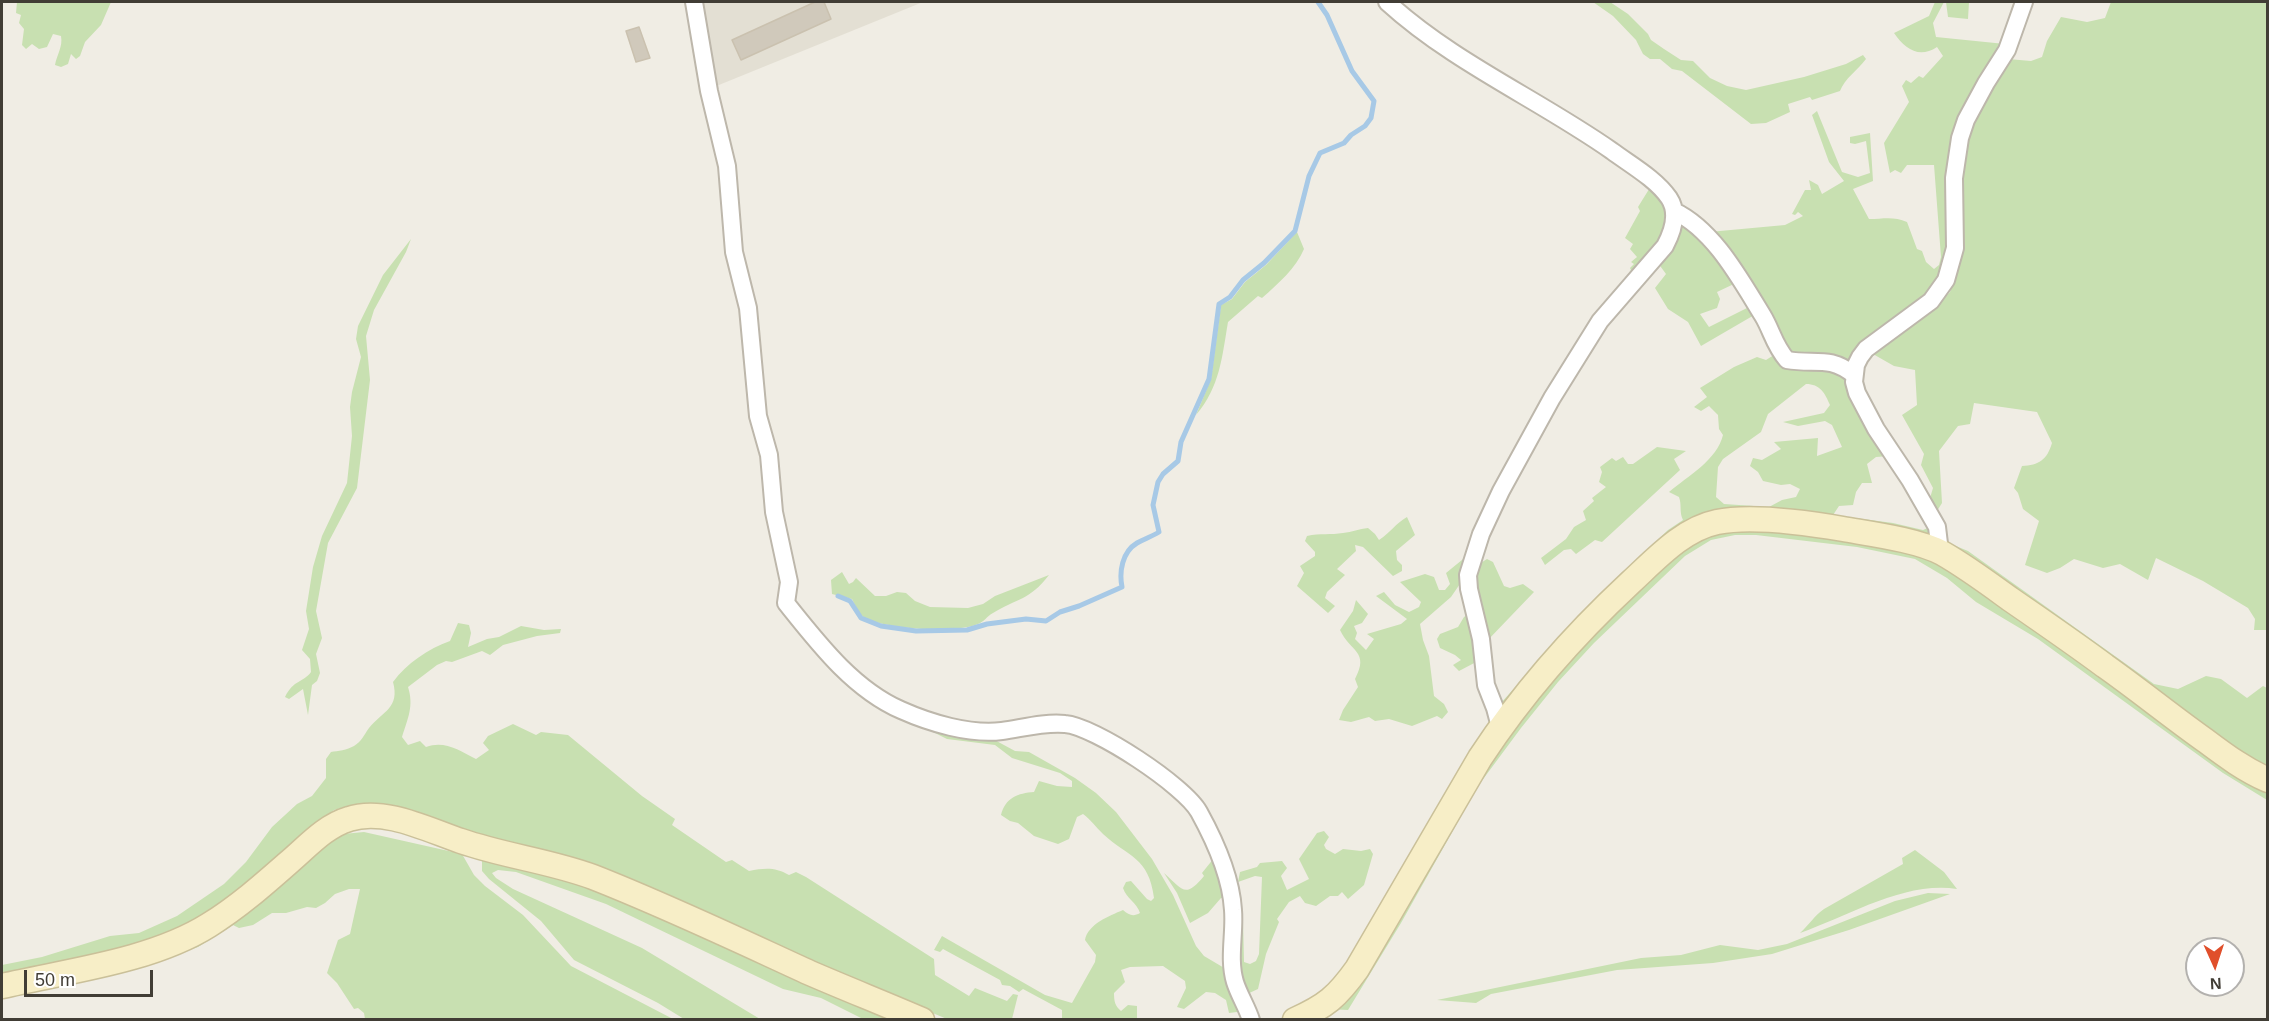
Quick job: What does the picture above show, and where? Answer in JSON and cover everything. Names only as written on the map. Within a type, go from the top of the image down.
[{"type":"main road","points":[[1306,1017],[1332,1000],[1357,969],[1463,785],[1500,727],[1527,692],[1610,600],[1664,552],[1697,529],[1716,522],[1766,520],[1855,531],[1940,552],[2108,668],[2230,759],[2268,780]]},
{"type":"main road","points":[[2,986],[137,956],[189,936],[240,904],[302,849],[332,827],[350,818],[369,816],[414,823],[463,842],[589,876],[665,906],[811,973],[922,1020]]},
{"type":"street","points":[[694,2],[709,91],[727,166],[734,252],[748,308],[757,408],[769,455],[774,512],[789,582],[786,603],[826,650],[861,685],[902,711],[932,721],[980,731],[1000,731],[1047,724],[1066,724],[1084,728],[1169,780],[1187,796],[1198,809],[1217,848],[1230,889],[1233,908],[1234,971],[1236,983],[1251,1020]]},
{"type":"street","points":[[1387,2],[1444,48],[1590,136],[1632,166],[1656,184],[1670,199],[1674,211],[1671,234],[1665,246],[1600,321],[1552,398],[1501,490],[1480,534],[1468,575],[1469,590],[1481,639],[1486,685],[1500,727]]},
{"type":"street","points":[[1940,552],[1937,527],[1862,404],[1857,393],[1854,375],[1860,357],[1866,350],[1931,301],[1946,280],[1956,248],[1954,178],[1960,138],[1966,120],[2007,50],[2024,2]]},
{"type":"street","points":[[1674,211],[1687,217],[1697,226],[1727,261],[1764,318],[1776,348],[1787,360],[1832,362],[1843,366],[1854,375]]},
{"type":"shaded area","points":[[686,2],[923,2],[714,87],[693,54]]},
{"type":"green space","points":[[17,2],[111,2],[101,25],[85,42],[80,56],[76,59],[71,54],[68,64],[61,67],[55,65],[61,47],[61,36],[53,34],[47,47],[39,49],[32,44],[26,49],[22,45],[24,29],[19,23],[21,15],[16,13]]},
{"type":"green space","points":[[1593,2],[1610,2],[1628,14],[1651,40],[1681,60],[1693,61],[1710,78],[1727,86],[1746,90],[1804,77],[1846,64],[1863,55],[1866,59],[1848,78],[1840,91],[1812,100],[1810,97],[1788,104],[1790,112],[1766,123],[1751,124],[1682,71],[1672,69],[1660,59],[1650,59],[1643,54],[1636,40],[1613,16]]},
{"type":"green space","points":[[1935,2],[1944,2],[1933,23],[1936,37],[2005,44],[1972,100],[1952,231],[1936,289],[1851,366],[1790,356],[1709,232],[1785,225],[1803,216],[1798,212],[1795,215],[1792,214],[1805,190],[1811,190],[1809,180],[1818,185],[1822,194],[1844,181],[1829,162],[1812,115],[1817,111],[1842,172],[1858,177],[1870,173],[1866,141],[1850,143],[1850,137],[1870,133],[1873,181],[1853,189],[1869,219],[1893,218],[1907,222],[1917,249],[1922,251],[1926,262],[1934,269],[1939,265],[1941,257],[1934,165],[1907,165],[1901,173],[1895,170],[1890,173],[1884,143],[1909,102],[1902,86],[1906,80],[1911,83],[1919,76],[1923,78],[1943,56],[1937,47],[1924,52],[1913,51],[1894,33],[1929,16]]},
{"type":"green space","points":[[1946,2],[1969,2],[1968,19],[1948,17]]},
{"type":"green space","points":[[2111,2],[2267,2],[2267,630],[2254,630],[2255,619],[2248,608],[2203,581],[2156,558],[2148,580],[2120,564],[2103,568],[2074,559],[2047,573],[2025,565],[2039,521],[2023,509],[2014,488],[2022,466],[2042,461],[2048,454],[2052,443],[2037,412],[1974,403],[1970,424],[1958,426],[1939,451],[1942,503],[1937,511],[1930,498],[1933,488],[1921,465],[1924,454],[1902,415],[1917,405],[1915,370],[1894,366],[1873,354],[1939,304],[1950,292],[1961,260],[1963,227],[1960,181],[1964,141],[2008,59],[2031,61],[2042,57],[2047,41],[2061,17],[2087,22],[2105,18]]},
{"type":"green space","points":[[1651,186],[1666,204],[1668,231],[1628,282],[1624,280],[1634,264],[1631,262],[1637,257],[1630,249],[1633,244],[1625,238],[1640,211],[1638,207]]},
{"type":"green space","points":[[1683,225],[1714,252],[1736,283],[1717,292],[1720,299],[1717,308],[1700,314],[1709,327],[1751,306],[1756,314],[1701,346],[1688,322],[1668,309],[1655,288],[1666,274],[1658,263]]},
{"type":"green space","points":[[1297,232],[1304,249],[1301,256],[1262,298],[1258,296],[1228,322],[1219,371],[1210,394],[1196,415],[1211,379],[1221,305],[1232,299],[1245,282],[1266,265]]},
{"type":"green space","points":[[411,239],[374,310],[366,336],[370,380],[357,488],[328,543],[316,611],[322,638],[316,654],[320,673],[317,681],[312,685],[308,715],[303,689],[289,699],[285,697],[295,684],[311,672],[310,659],[302,650],[309,629],[306,611],[313,567],[322,536],[347,483],[352,436],[350,407],[361,357],[356,339],[358,326],[383,275]]},
{"type":"green space","points":[[1777,353],[1815,364],[1849,378],[1889,456],[1876,457],[1867,464],[1872,483],[1862,483],[1856,492],[1853,505],[1839,506],[1833,515],[1893,523],[1923,530],[1930,527],[1930,531],[1926,535],[1722,511],[1505,704],[1500,704],[1593,601],[1668,530],[1683,520],[1679,497],[1669,492],[1708,460],[1720,444],[1723,435],[1719,429],[1718,415],[1709,406],[1701,411],[1694,407],[1707,397],[1700,388],[1734,367],[1757,357],[1766,360]],"holes":[[[1806,384],[1821,390],[1830,405],[1824,413],[1783,422],[1798,426],[1825,421],[1832,425],[1842,447],[1817,456],[1818,438],[1774,442],[1781,449],[1762,460],[1753,458],[1750,466],[1758,472],[1763,481],[1781,485],[1790,484],[1800,489],[1796,497],[1782,500],[1769,507],[1724,504],[1716,497],[1718,467],[1723,459],[1761,432],[1768,414]]]},
{"type":"green space","points":[[1657,447],[1686,451],[1674,459],[1680,470],[1602,542],[1595,540],[1576,554],[1571,549],[1564,550],[1545,565],[1541,558],[1566,539],[1574,527],[1586,520],[1583,511],[1594,501],[1592,498],[1606,487],[1599,482],[1602,472],[1600,467],[1612,458],[1616,461],[1623,457],[1628,464],[1633,464]]},
{"type":"green space","points":[[1407,517],[1415,535],[1396,551],[1402,571],[1393,576],[1363,547],[1355,545],[1356,551],[1337,569],[1345,575],[1327,592],[1325,598],[1335,606],[1328,613],[1297,586],[1304,573],[1300,566],[1315,556],[1315,552],[1305,541],[1307,536],[1368,528],[1379,540]]},
{"type":"green space","points":[[1729,527],[1834,537],[1930,558],[1951,569],[2267,790],[2267,800],[2223,773],[2038,639],[1976,602],[1947,578],[1915,559],[1857,547],[1756,535],[1735,535],[1711,540],[1685,556],[1594,643],[1558,682],[1478,786],[1401,923],[1348,1010],[1326,1009],[1540,692],[1612,616],[1689,544]]},
{"type":"green space","points":[[1951,544],[1968,551],[2154,684],[2178,689],[2206,676],[2221,679],[2247,698],[2263,686],[2267,688],[2267,769],[2252,761]]},
{"type":"green space","points":[[1468,555],[1464,578],[1451,597],[1420,624],[1429,656],[1434,696],[1444,704],[1448,712],[1442,719],[1437,716],[1412,726],[1389,719],[1375,721],[1369,717],[1351,722],[1339,720],[1358,687],[1355,679],[1359,670],[1359,657],[1340,630],[1353,611],[1356,600],[1368,614],[1362,623],[1354,626],[1357,633],[1355,639],[1366,650],[1374,639],[1367,634],[1401,624],[1407,619],[1376,596],[1384,592],[1395,605],[1409,612],[1419,607],[1421,602],[1400,582],[1425,574],[1434,577],[1439,590],[1445,590],[1450,584],[1446,573]]},
{"type":"green space","points":[[1487,559],[1493,562],[1504,586],[1510,588],[1523,584],[1534,592],[1486,642],[1477,597],[1476,566]]},
{"type":"green space","points":[[842,572],[849,584],[856,578],[875,596],[886,596],[897,592],[906,593],[915,601],[930,607],[968,608],[983,604],[995,596],[1049,575],[1035,590],[993,613],[980,623],[954,629],[921,629],[888,625],[863,617],[852,599],[832,594],[831,580]]},
{"type":"green space","points":[[1470,613],[1478,661],[1459,671],[1453,665],[1461,660],[1440,648],[1437,639],[1440,634],[1458,627],[1464,617]]},
{"type":"green space","points":[[458,623],[469,625],[471,633],[468,647],[499,637],[521,626],[544,630],[561,629],[560,633],[537,636],[503,645],[490,655],[482,651],[437,665],[408,687],[410,706],[402,737],[408,745],[420,741],[426,747],[445,745],[476,759],[489,750],[483,743],[488,736],[513,724],[536,735],[541,732],[568,735],[642,796],[675,819],[672,825],[726,862],[732,860],[749,871],[770,869],[789,875],[796,872],[806,877],[934,959],[935,975],[969,996],[975,988],[1007,1001],[1013,994],[1018,995],[1012,1019],[947,1019],[853,980],[375,805],[348,806],[334,810],[311,828],[273,866],[193,924],[124,948],[2,978],[2,965],[42,957],[110,936],[139,933],[177,916],[224,884],[246,862],[272,827],[297,804],[312,796],[326,778],[326,759],[331,752],[356,744],[389,708],[394,698],[393,682],[399,675],[418,657],[450,641]]},
{"type":"green space","points":[[925,728],[991,738],[1015,751],[1029,752],[1075,778],[1096,793],[1116,812],[1152,859],[1173,895],[1196,946],[1204,956],[1231,972],[1245,1011],[1229,1013],[1226,1000],[1215,993],[1206,992],[1184,1009],[1177,1007],[1186,988],[1185,981],[1163,966],[1130,967],[1121,970],[1125,982],[1114,993],[1114,998],[1121,1011],[1128,1005],[1137,1006],[1137,1019],[1062,1019],[1062,1010],[1023,989],[1019,992],[1010,986],[1002,985],[1000,980],[943,949],[940,952],[934,950],[942,936],[1045,995],[1072,1003],[1095,962],[1096,955],[1085,940],[1090,929],[1100,921],[1123,910],[1131,915],[1140,913],[1124,892],[1126,882],[1131,881],[1147,899],[1151,901],[1154,898],[1151,884],[1142,866],[1112,842],[1083,814],[1077,817],[1069,839],[1058,844],[1034,836],[1018,823],[1001,815],[1009,801],[1018,795],[1034,792],[1039,781],[1072,787],[1072,781],[1060,773],[1012,758],[995,745],[947,739]]},
{"type":"green space","points":[[1324,831],[1329,837],[1324,845],[1326,849],[1335,854],[1343,849],[1361,851],[1370,849],[1373,854],[1364,885],[1348,899],[1342,892],[1338,896],[1330,896],[1316,906],[1305,903],[1300,896],[1289,902],[1277,919],[1279,922],[1266,954],[1258,989],[1245,995],[1240,984],[1239,915],[1243,917],[1244,962],[1250,964],[1256,961],[1259,954],[1262,877],[1255,876],[1238,882],[1240,872],[1257,867],[1260,863],[1282,861],[1287,868],[1281,876],[1287,890],[1309,879],[1299,859],[1317,833]]},
{"type":"green space","points":[[364,832],[462,854],[474,875],[523,915],[571,966],[673,1019],[365,1019],[364,1013],[358,1008],[354,1009],[337,983],[327,973],[338,940],[350,934],[360,889],[349,889],[335,894],[316,908],[307,907],[286,913],[272,913],[253,925],[239,928],[233,925],[198,947],[143,966],[2,999],[2,994],[134,963],[343,834]]},
{"type":"green space","points":[[1915,850],[1944,872],[1957,889],[1917,890],[1897,895],[1800,933],[1824,909],[1903,864],[1902,858]]},
{"type":"green space","points":[[482,857],[596,890],[900,1019],[863,1019],[821,998],[783,989],[606,904],[516,872],[498,870],[492,873],[513,889],[642,948],[760,1019],[684,1019],[658,1003],[574,960],[541,921],[489,879],[482,871]]},
{"type":"green space","points":[[1214,858],[1228,898],[1221,898],[1208,913],[1190,923],[1177,893],[1164,873],[1184,890],[1188,890],[1204,876],[1202,873]]},
{"type":"green space","points":[[1928,893],[1950,894],[1849,930],[1772,954],[1713,963],[1617,970],[1491,994],[1476,1003],[1437,1000],[1641,958],[1681,955],[1720,945],[1758,950],[1787,944],[1895,901]]},
{"type":"building","points":[[815,2],[824,2],[831,19],[741,60],[732,40]]},
{"type":"building","points":[[639,27],[650,58],[636,62],[626,31]]},
{"type":"waterway","points":[[838,596],[850,601],[861,618],[881,626],[916,631],[967,630],[987,624],[1026,619],[1046,621],[1060,612],[1122,587],[1121,569],[1128,552],[1137,543],[1159,532],[1153,505],[1158,482],[1163,474],[1178,461],[1181,442],[1209,379],[1219,304],[1230,297],[1243,280],[1264,263],[1295,231],[1309,176],[1320,153],[1344,143],[1371,118],[1374,101],[1352,71],[1327,15],[1318,2]]}]
